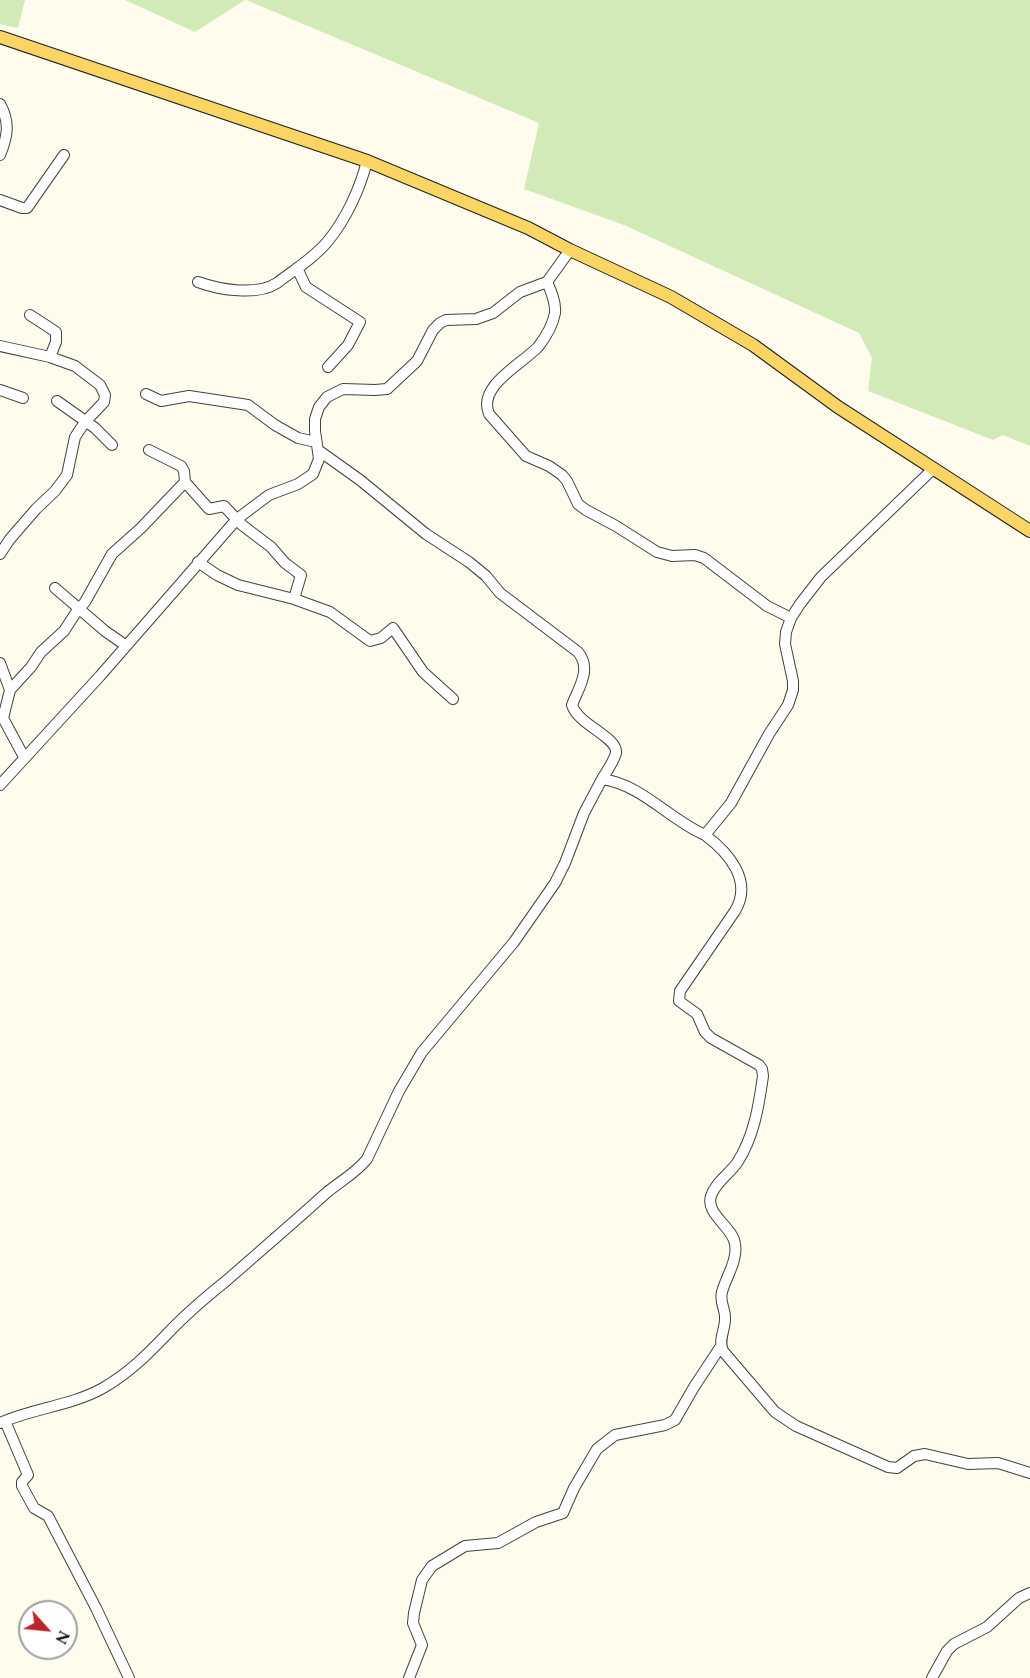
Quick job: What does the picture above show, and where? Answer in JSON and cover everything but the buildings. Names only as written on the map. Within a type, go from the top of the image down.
[{"type":"main road","points":[[0,37],[366,161],[528,228],[671,297],[753,345],[838,407],[1030,531]]},
{"type":"street","points":[[0,104],[6,117],[7,130],[0,155]]},
{"type":"street","points":[[0,200],[22,208],[27,207],[64,155]]},
{"type":"street","points":[[198,282],[221,289],[260,290],[271,287],[327,242],[358,190],[366,161]]},
{"type":"street","points":[[0,785],[100,676],[237,519],[269,495],[307,480],[317,467],[315,419],[319,407],[327,397],[343,389],[387,389],[417,361],[433,330],[440,323],[446,320],[485,317],[520,292],[547,282],[570,250]]},
{"type":"street","points":[[297,268],[306,287],[360,322],[348,345],[327,367]]},
{"type":"street","points":[[547,282],[555,306],[550,327],[538,346],[498,381],[490,392],[486,400],[489,414],[526,456],[549,466],[562,475],[578,504],[586,510],[657,552],[672,556],[695,555],[704,558],[767,606],[791,618]]},
{"type":"street","points":[[30,315],[56,332],[56,342],[50,357]]},
{"type":"street","points":[[0,346],[50,357],[75,366],[104,390],[104,402],[85,422],[72,445],[67,475],[10,539],[0,554]]},
{"type":"street","points":[[0,390],[23,398]]},
{"type":"street","points":[[129,1678],[48,1516],[34,1508],[22,1486],[22,1482],[28,1475],[3,1422],[74,1401],[118,1378],[154,1349],[192,1310],[301,1218],[327,1192],[360,1168],[367,1160],[399,1091],[422,1052],[514,942],[555,883],[566,863],[584,813],[616,749],[614,744],[589,726],[572,705],[585,663],[578,652],[508,599],[469,562],[426,534],[317,446],[275,425],[248,405],[189,396],[161,401],[146,394]]},
{"type":"street","points":[[57,401],[95,428],[112,445]]},
{"type":"street","points":[[149,450],[177,463],[184,471],[185,482],[209,509],[223,505],[242,525],[271,547],[285,563],[301,575],[294,599]]},
{"type":"street","points":[[705,835],[731,803],[769,734],[788,705],[793,690],[793,681],[785,644],[791,618],[820,577],[934,468]]},
{"type":"street","points":[[24,757],[3,718],[10,690],[41,652],[60,636],[81,609],[112,554],[141,528],[185,482]]},
{"type":"street","points":[[198,562],[238,585],[294,599],[330,612],[370,641],[381,638],[393,628],[423,672],[453,699]]},
{"type":"street","points":[[55,588],[125,645]]},
{"type":"street","points":[[0,663],[10,690]]},
{"type":"street","points":[[409,1678],[422,1646],[413,1623],[414,1613],[422,1580],[432,1566],[465,1546],[498,1543],[537,1522],[563,1513],[574,1488],[597,1449],[615,1435],[665,1425],[675,1420],[693,1387],[721,1346],[725,1321],[722,1293],[736,1246],[731,1233],[711,1205],[711,1196],[737,1163],[744,1150],[755,1120],[763,1076],[759,1065],[711,1038],[705,1032],[697,1014],[679,1001],[680,991],[735,911],[741,897],[742,887],[731,859],[720,846],[681,822],[636,789],[622,783],[602,779]]},
{"type":"street","points":[[721,1346],[775,1412],[796,1426],[888,1467],[897,1468],[914,1456],[925,1454],[968,1464],[998,1463],[1030,1473]]},
{"type":"street","points":[[932,1678],[947,1650],[987,1627],[1019,1598],[1030,1593]]},
{"type":"green space","points":[[0,0],[25,0],[18,28],[0,24]]},
{"type":"green space","points":[[125,0],[245,0],[195,32]]},
{"type":"green space","points":[[246,0],[1030,0],[1030,446],[1003,435],[993,440],[868,391],[872,358],[859,333],[624,225],[524,189],[539,123]]}]
